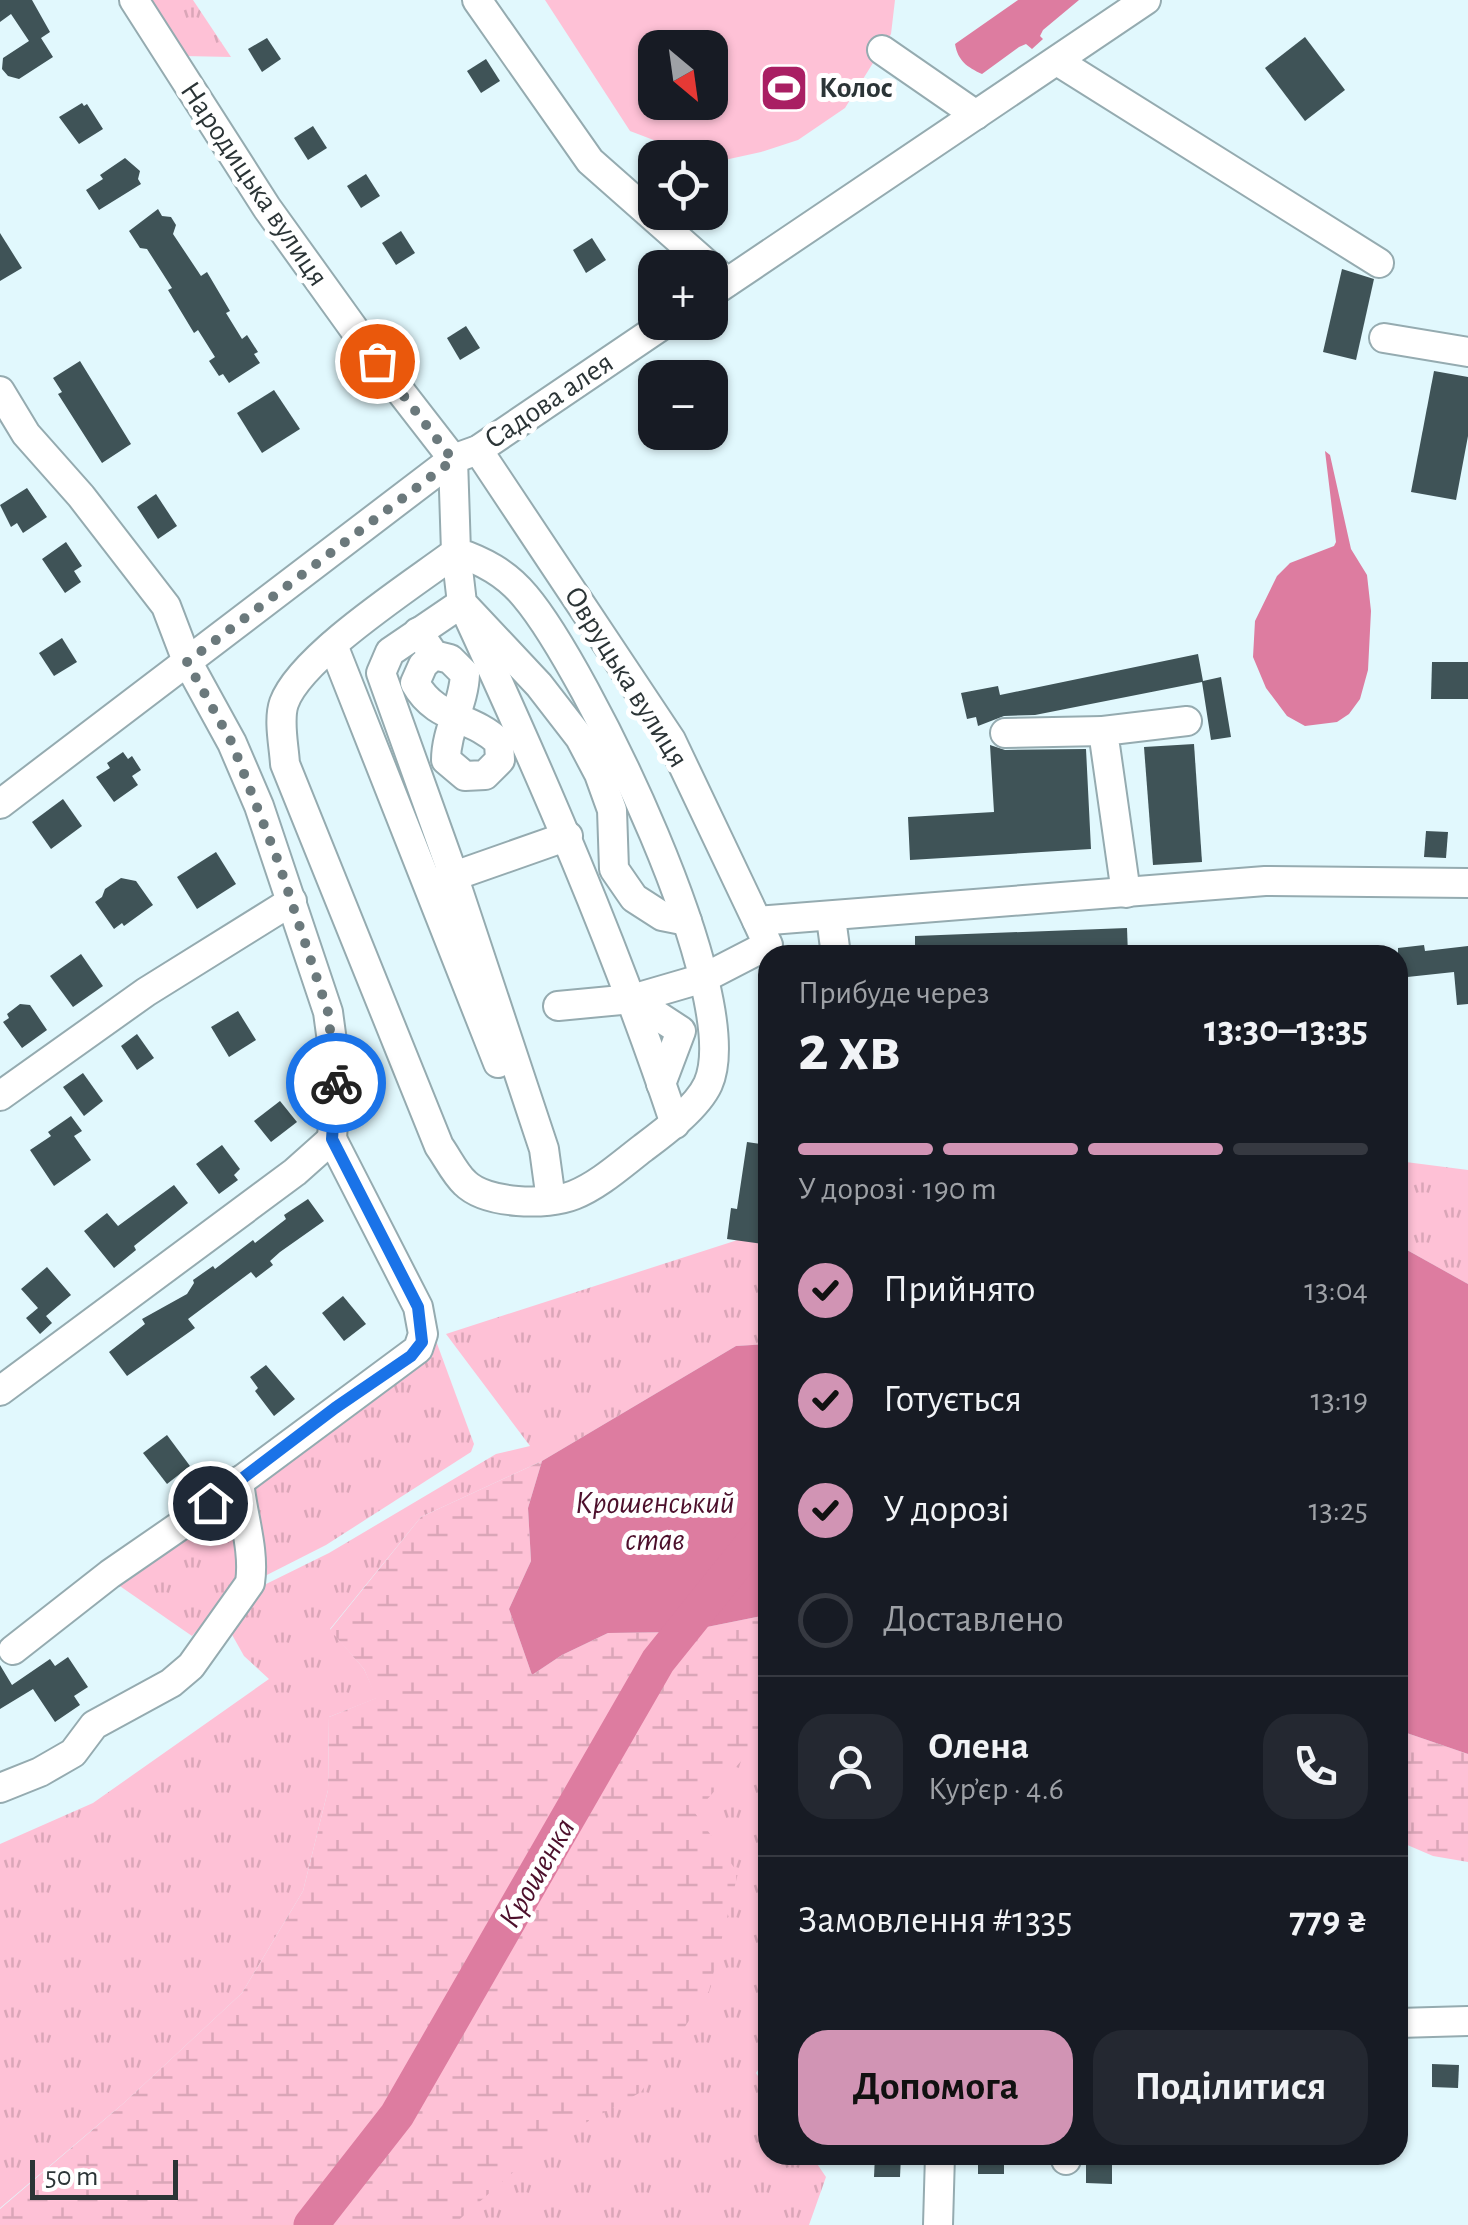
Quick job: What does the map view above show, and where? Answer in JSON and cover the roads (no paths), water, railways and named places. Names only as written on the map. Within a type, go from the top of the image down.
[{"type":"street","name":"Народицька вулиця","points":[[134,0],[267,208],[377,361],[466,455]]},
{"type":"street","points":[[477,0],[590,161],[680,250]]},
{"type":"street","points":[[728,282],[1146,0]]},
{"type":"street","points":[[882,50],[976,115]]},
{"type":"street","points":[[1056,60],[1379,263]]},
{"type":"street","points":[[1384,338],[1468,352]]},
{"type":"street","name":"Садова алея","points":[[0,804],[466,455],[640,340]]},
{"type":"street","points":[[0,390],[26,434],[81,496],[166,606],[187,662],[259,806],[328,1012],[336,1071],[332,1139],[418,1307],[422,1342],[411,1356],[110,1574],[14,1650]]},
{"type":"street","points":[[466,455],[456,552],[462,603],[568,836],[632,999],[675,1124]]},
{"type":"street","name":"Овруцька вулиця","points":[[466,455],[671,740],[757,921]]},
{"type":"street","points":[[456,552],[486,562],[525,596],[586,693],[626,770],[687,921],[715,1032],[708,1084],[675,1124],[574,1195],[552,1200],[495,1198],[466,1185],[439,1146],[285,764],[282,707],[296,679],[333,645],[456,552]]},
{"type":"street","points":[[462,603],[426,644],[415,684],[426,702],[457,719],[465,674],[426,644],[390,652],[381,673],[441,881],[552,1200]]},
{"type":"street","points":[[462,603],[540,685],[580,738],[612,810],[614,869],[634,898],[662,916],[687,921]]},
{"type":"street","points":[[333,645],[441,881]]},
{"type":"street","points":[[1005,733],[1103,731],[1187,721]]},
{"type":"street","points":[[1103,731],[1126,893]]},
{"type":"street","points":[[441,881],[568,836]]},
{"type":"street","points":[[768,945],[757,921],[1265,881],[1468,883]]},
{"type":"street","points":[[0,1096],[172,975],[292,901]]},
{"type":"street","points":[[831,918],[835,945]]},
{"type":"street","points":[[558,1006],[632,999],[704,978],[758,950]]},
{"type":"street","points":[[632,999],[690,1027],[661,1084]]},
{"type":"street","points":[[0,1391],[295,1172],[332,1139]]},
{"type":"street","points":[[0,1788],[73,1753],[94,1724],[191,1666],[250,1583],[252,1567],[239,1481]]},
{"type":"street","points":[[1408,2023],[1468,2022]]},
{"type":"street","points":[[938,2225],[940,2165]]},
{"type":"water","points":[[1018,0],[1079,0],[1043,30],[1043,39],[1032,49],[1026,44],[1019,47],[982,74],[968,66],[958,55],[955,44]]},
{"type":"water","points":[[1325,451],[1330,455],[1351,549],[1367,575],[1371,611],[1368,670],[1360,699],[1349,714],[1337,722],[1305,726],[1287,716],[1266,688],[1253,657],[1255,621],[1277,576],[1290,563],[1336,542]]},
{"type":"water","points":[[1408,1251],[1468,1284],[1468,1754],[1408,1733]]},
{"type":"water","name":"Крошенський став","points":[[758,1345],[758,1617],[682,1632],[608,1633],[532,1675],[509,1609],[531,1561],[528,1508],[542,1461],[736,1346]]},
{"type":"waterway","name":"Крошенка","points":[[311,2225],[397,2115],[658,1661],[758,1536]]},
{"type":"place","name":"Колос","points":[[784,88]]}]
